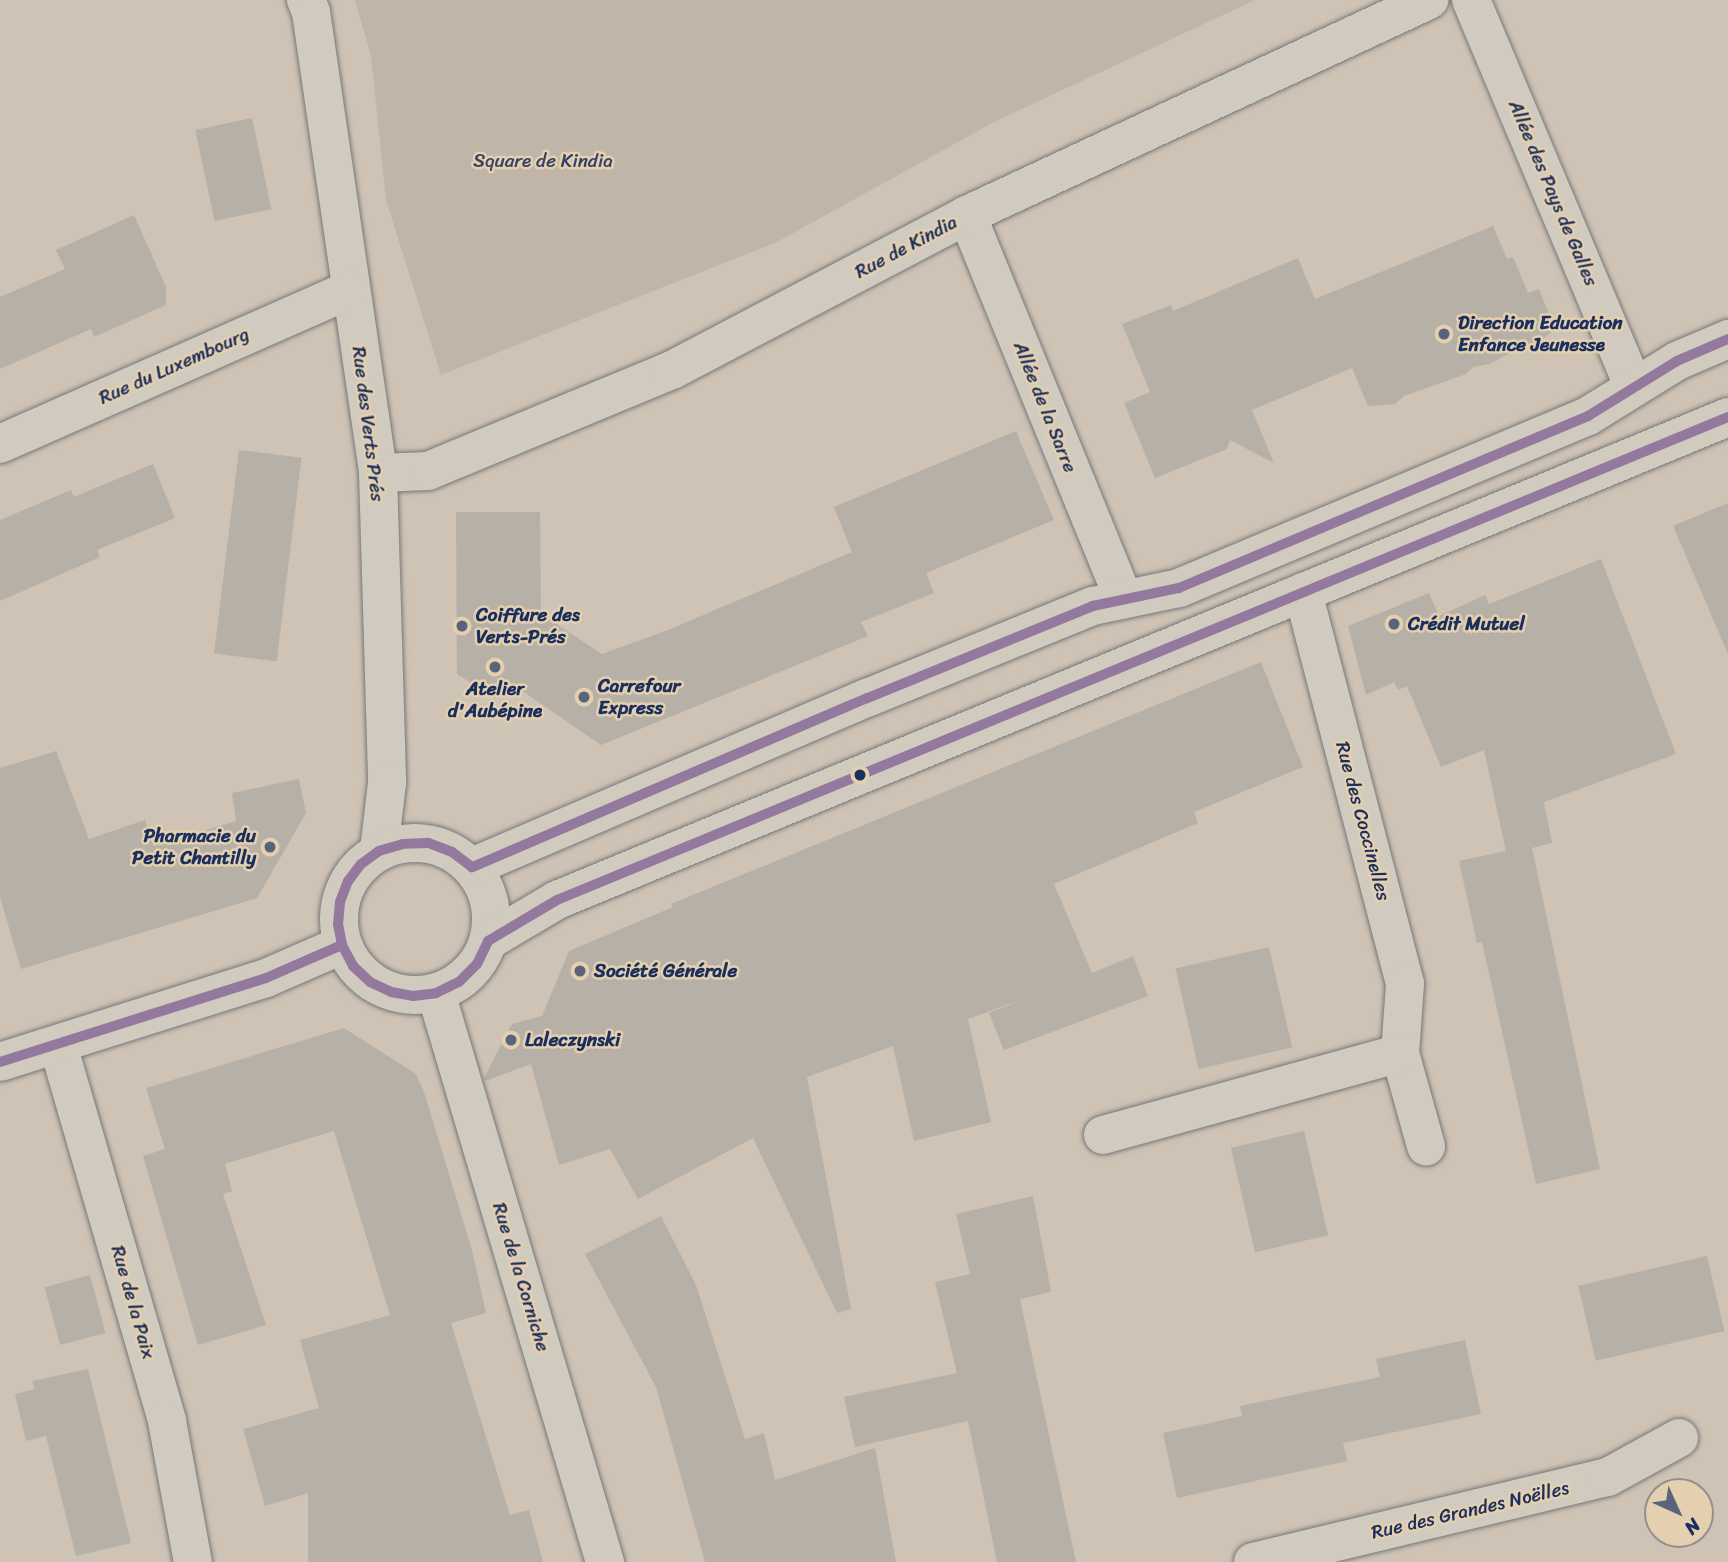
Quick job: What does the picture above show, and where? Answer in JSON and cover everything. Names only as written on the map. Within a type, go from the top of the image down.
[{"type":"street","name":"Rue des Verts Prés","points":[[306,0],[311,12],[349,290],[378,473],[387,783],[379,851]]},
{"type":"street","name":"Rue de Kindia","points":[[378,473],[428,471],[672,370],[967,215],[1429,0]]},
{"type":"street","name":"Allée des Pays de Galles","points":[[1471,0],[1634,387]]},
{"type":"street","name":"Allée de la Sarre","points":[[967,215],[1124,599]]},
{"type":"street","name":"Rue du Luxembourg","points":[[0,444],[349,290]]},
{"type":"street","points":[[472,867],[867,698],[1093,606],[1179,588],[1588,416],[1677,361],[1728,340]]},
{"type":"street","points":[[488,941],[557,900],[1728,417]]},
{"type":"street","name":"Rue des Coccinelles","points":[[1303,592],[1405,984],[1399,1053],[1426,1146]]},
{"type":"street","points":[[403,844],[428,844],[452,852],[472,867],[485,889],[491,915],[488,941],[477,964],[459,982],[436,993],[413,996],[390,992],[370,982],[353,966],[342,945],[338,924],[340,902],[348,881],[361,864],[379,851],[403,844]]},
{"type":"street","points":[[0,1062],[266,978],[342,945]]},
{"type":"street","name":"Rue de la Corniche","points":[[436,993],[605,1562]]},
{"type":"street","name":"Rue de la Paix","points":[[58,1045],[167,1421],[193,1562]]},
{"type":"street","points":[[1103,1135],[1399,1053]]},
{"type":"street","name":"Rue des Grandes Noëlles","points":[[1253,1562],[1608,1477],[1679,1438]]},
{"type":"green space","name":"Square de Kindia","points":[[355,0],[1255,0],[996,121],[777,242],[441,375],[386,200],[371,56]]},
{"type":"building","points":[[252,118],[271,209],[215,221],[195,130]]},
{"type":"building","points":[[134,215],[166,287],[166,305],[94,337],[91,329],[0,369],[0,297],[65,269],[56,250]]},
{"type":"building","points":[[1493,226],[1507,259],[1513,257],[1528,293],[1539,289],[1555,329],[1536,345],[1522,347],[1489,364],[1473,367],[1466,374],[1404,396],[1395,404],[1368,406],[1352,368],[1252,410],[1274,463],[1230,440],[1227,449],[1155,478],[1124,403],[1150,392],[1122,324],[1171,305],[1173,311],[1298,258],[1315,299]]},
{"type":"building","points":[[1016,431],[1054,520],[926,573],[934,593],[861,622],[868,636],[601,745],[518,688],[495,698],[457,674],[456,512],[540,512],[541,614],[602,654],[668,630],[852,552],[834,507]]},
{"type":"building","points":[[239,450],[302,458],[277,661],[214,653]]},
{"type":"building","points":[[153,464],[175,518],[97,550],[100,557],[0,601],[0,520],[71,490],[74,497]]},
{"type":"building","points":[[1728,503],[1728,654],[1673,526]]},
{"type":"building","points":[[1601,559],[1676,754],[1544,802],[1552,843],[1532,848],[1600,1169],[1536,1184],[1482,942],[1477,943],[1459,861],[1506,851],[1484,750],[1441,767],[1407,686],[1398,690],[1394,682],[1366,695],[1348,626],[1429,593],[1439,616],[1485,595],[1489,604]]},
{"type":"building","points":[[1261,662],[1303,767],[1194,812],[1198,823],[1054,884],[1092,973],[1133,956],[1148,996],[1004,1050],[989,1013],[1031,996],[968,1019],[991,1122],[914,1141],[893,1046],[807,1077],[851,1309],[837,1313],[753,1138],[638,1199],[610,1149],[559,1165],[531,1064],[485,1081],[484,1078],[512,1024],[542,1016],[569,951],[673,907],[671,904]]},
{"type":"building","points":[[56,751],[89,839],[145,820],[154,846],[236,821],[232,793],[299,779],[306,813],[257,898],[21,969],[0,897],[0,768]]},
{"type":"building","points":[[1269,947],[1292,1047],[1199,1069],[1175,969]]},
{"type":"building","points":[[344,1028],[416,1074],[424,1092],[472,1250],[486,1313],[451,1323],[510,1515],[529,1510],[543,1562],[308,1562],[308,1493],[265,1506],[243,1429],[319,1408],[300,1340],[390,1315],[334,1131],[225,1164],[232,1191],[223,1194],[266,1325],[198,1345],[143,1156],[165,1149],[146,1088]]},
{"type":"building","points":[[1304,1131],[1328,1235],[1255,1252],[1231,1148]]},
{"type":"building","points":[[1033,1196],[1051,1292],[1020,1299],[1076,1562],[997,1562],[968,1421],[855,1447],[844,1397],[957,1373],[935,1282],[970,1274],[956,1214]]},
{"type":"building","points":[[661,1216],[696,1285],[745,1439],[764,1433],[775,1480],[875,1448],[896,1562],[705,1562],[656,1387],[585,1254]]},
{"type":"building","points":[[1707,1256],[1724,1331],[1596,1361],[1578,1286]]},
{"type":"building","points":[[90,1275],[106,1333],[60,1345],[45,1287]]},
{"type":"building","points":[[1465,1340],[1481,1414],[1343,1443],[1347,1461],[1177,1498],[1163,1433],[1242,1416],[1240,1406],[1380,1377],[1376,1359]]},
{"type":"building","points":[[88,1369],[131,1543],[76,1556],[46,1436],[26,1441],[15,1394],[35,1389],[32,1381]]},
{"type":"transit line","points":[[1728,339],[1677,361],[1588,416],[1179,588],[1093,606],[867,698],[472,867],[452,852],[428,843],[403,844],[379,851],[361,864],[348,881],[340,902],[338,924],[342,945],[353,966],[370,982],[391,992],[413,996],[436,993],[459,982],[477,964],[488,941],[557,900],[1728,417]]},
{"type":"transit line","points":[[0,1062],[266,978],[342,945]]},
{"type":"place","name":"Direction Education Enfance Jeunesse","points":[[1444,334]]},
{"type":"place","name":"Crédit Mutuel","points":[[1394,624]]},
{"type":"place","name":"Coiffure des Verts-Prés","points":[[462,626]]},
{"type":"place","name":"Atelier d'Aubépine","points":[[495,667]]},
{"type":"place","name":"Carrefour Express","points":[[584,697]]},
{"type":"place","name":"Pharmacie du Petit Chantilly","points":[[270,847]]},
{"type":"place","name":"Société Générale","points":[[580,971]]},
{"type":"place","name":"Laleczynski","points":[[511,1040]]}]
